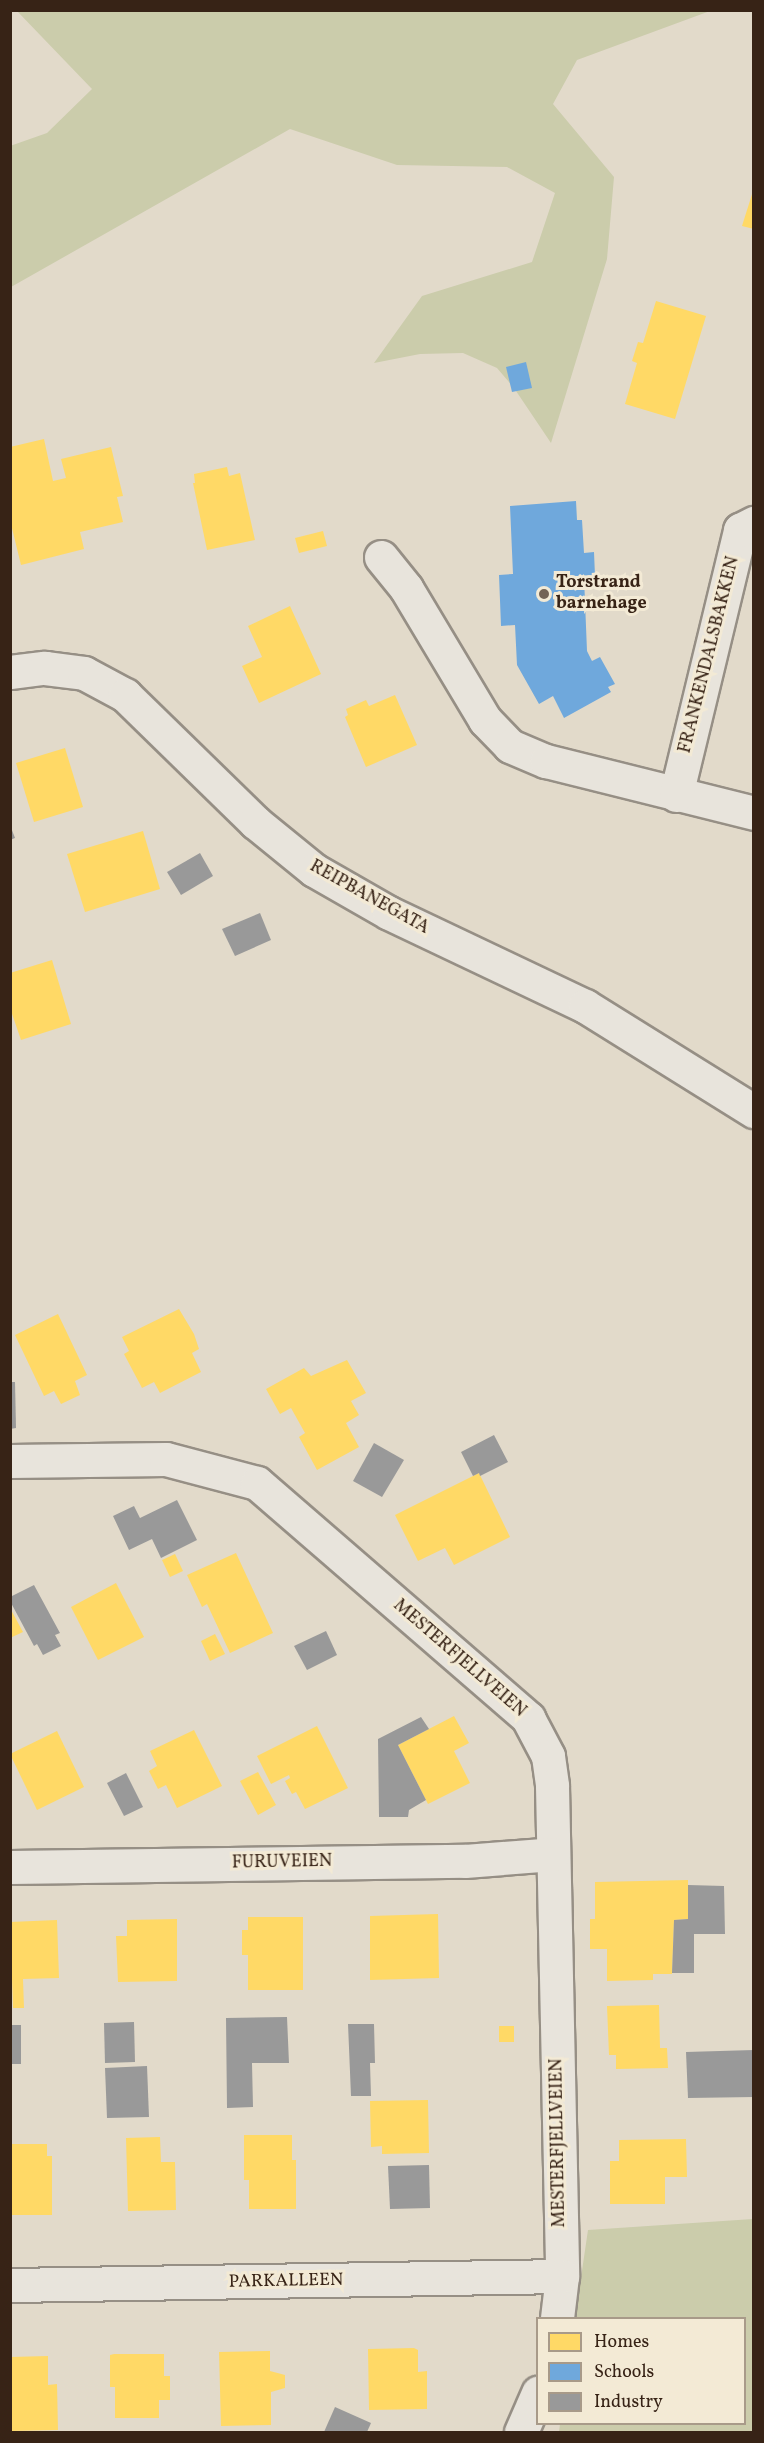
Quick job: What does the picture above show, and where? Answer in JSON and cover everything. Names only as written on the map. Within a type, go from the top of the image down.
[{"type":"street","name":"FRANKENDALSBAKKEN","points":[[676,795],[740,530],[753,523]]},
{"type":"street","points":[[381,557],[406,588],[485,720],[510,746],[546,761],[753,813]]},
{"type":"street","name":"REIPBANEGATA","points":[[10,672],[45,668],[84,673],[125,695],[255,822],[314,870],[389,913],[585,1006],[753,1111]]},
{"type":"street","name":"MESTERFJELLVEIEN","points":[[10,1461],[166,1459],[257,1483],[528,1718],[548,1756],[552,1786],[562,2276],[557,2317]]},
{"type":"street","name":"FURUVEIEN","points":[[10,1867],[465,1861],[553,1854]]},
{"type":"street","name":"PARKALLEEN","points":[[10,2285],[562,2276]]},
{"type":"street","points":[[521,2433],[536,2396]]},
{"type":"green space","points":[[17,11],[710,11],[577,60],[553,104],[614,177],[607,259],[551,443],[514,388],[497,368],[463,353],[420,354],[374,363],[422,296],[532,262],[555,193],[507,167],[397,165],[290,129],[11,287],[10,146],[47,133],[92,89]]},
{"type":"green space","points":[[753,2219],[753,2432],[559,2432],[560,2425],[746,2425],[746,2317],[575,2317],[588,2230]]},
{"type":"building: Homes","points":[[754,191],[754,229],[742,226]]},
{"type":"building: Homes","points":[[656,301],[706,316],[675,419],[625,404],[637,363],[632,361],[638,342],[643,343]]},
{"type":"building: Homes","points":[[44,439],[53,481],[66,478],[61,459],[111,447],[123,496],[117,497],[123,522],[80,532],[84,549],[21,565],[10,520],[10,447]]},
{"type":"building: Homes","points":[[227,467],[229,476],[240,473],[255,540],[207,550],[193,483],[195,483],[194,474]]},
{"type":"building: Homes","points":[[323,531],[327,546],[299,553],[295,538]]},
{"type":"building: Homes","points":[[290,606],[321,674],[259,703],[242,666],[262,657],[248,626]]},
{"type":"building: Homes","points":[[395,695],[417,745],[366,767],[345,717],[348,715],[346,709],[366,700],[369,706]]},
{"type":"building: Homes","points":[[65,748],[83,807],[34,822],[16,763]]},
{"type":"building: Homes","points":[[143,831],[160,889],[85,912],[67,854]]},
{"type":"building: Homes","points":[[52,960],[71,1024],[21,1040],[10,1008],[10,973]]},
{"type":"building: Homes","points":[[179,1309],[194,1334],[199,1349],[192,1353],[201,1372],[160,1393],[154,1382],[142,1388],[124,1354],[129,1351],[122,1337]]},
{"type":"building: Homes","points":[[58,1314],[87,1375],[75,1381],[80,1395],[61,1404],[54,1391],[44,1396],[15,1335]]},
{"type":"building: Homes","points":[[347,1360],[366,1393],[351,1401],[359,1415],[346,1423],[359,1447],[317,1470],[299,1437],[305,1433],[291,1408],[280,1414],[266,1389],[304,1368],[311,1376]]},
{"type":"building: Homes","points":[[479,1473],[510,1537],[454,1565],[445,1548],[418,1561],[395,1515]]},
{"type":"building: Homes","points":[[236,1553],[273,1633],[230,1653],[207,1604],[202,1607],[187,1575]]},
{"type":"building: Homes","points":[[175,1554],[183,1571],[170,1577],[162,1560]]},
{"type":"building: Homes","points":[[116,1583],[144,1637],[98,1660],[71,1607]]},
{"type":"building: Homes","points":[[10,1608],[23,1632],[10,1638]]},
{"type":"building: Homes","points":[[215,1634],[225,1654],[210,1661],[201,1641]]},
{"type":"building: Homes","points":[[454,1716],[469,1743],[454,1751],[470,1783],[428,1804],[398,1745]]},
{"type":"building: Homes","points":[[317,1726],[348,1788],[305,1809],[296,1792],[292,1794],[285,1781],[290,1778],[289,1775],[271,1784],[257,1756]]},
{"type":"building: Homes","points":[[194,1730],[222,1786],[177,1808],[166,1785],[158,1789],[149,1771],[157,1766],[150,1751]]},
{"type":"building: Homes","points":[[57,1731],[84,1787],[37,1810],[10,1754]]},
{"type":"building: Homes","points":[[258,1772],[276,1805],[258,1815],[240,1781]]},
{"type":"building: Homes","points":[[688,1880],[688,1919],[674,1920],[672,1974],[653,1974],[653,1980],[607,1981],[607,1949],[590,1949],[590,1919],[595,1919],[595,1882]]},
{"type":"building: Homes","points":[[438,1914],[439,1978],[370,1980],[370,1916]]},
{"type":"building: Homes","points":[[248,1917],[303,1917],[303,1990],[248,1990],[248,1955],[242,1955],[242,1930],[248,1930]]},
{"type":"building: Homes","points":[[177,1919],[177,1981],[118,1982],[116,1936],[127,1936],[127,1920]]},
{"type":"building: Homes","points":[[57,1920],[59,1978],[23,1979],[24,2008],[13,2008],[10,1922]]},
{"type":"building: Homes","points":[[659,2005],[660,2048],[667,2048],[668,2068],[616,2069],[616,2055],[609,2055],[607,2006]]},
{"type":"building: Homes","points":[[499,2026],[514,2026],[514,2042],[499,2042]]},
{"type":"building: Homes","points":[[428,2100],[429,2153],[382,2154],[382,2146],[371,2147],[370,2101]]},
{"type":"building: Homes","points":[[244,2135],[292,2135],[292,2160],[296,2160],[296,2209],[249,2209],[249,2180],[244,2180]]},
{"type":"building: Homes","points":[[160,2137],[161,2162],[175,2162],[176,2210],[128,2211],[126,2138]]},
{"type":"building: Homes","points":[[686,2139],[687,2177],[665,2177],[665,2204],[610,2204],[610,2161],[619,2161],[619,2140]]},
{"type":"building: Homes","points":[[10,2144],[47,2144],[47,2156],[52,2156],[52,2215],[10,2215]]},
{"type":"building: Homes","points":[[414,2348],[418,2350],[418,2372],[427,2371],[427,2409],[369,2410],[368,2349]]},
{"type":"building: Homes","points":[[270,2351],[270,2371],[285,2375],[285,2388],[271,2392],[271,2425],[221,2426],[219,2352]]},
{"type":"building: Homes","points":[[164,2354],[164,2376],[170,2376],[170,2400],[159,2400],[159,2418],[115,2418],[115,2387],[110,2387],[110,2355]]},
{"type":"building: Homes","points":[[48,2356],[48,2385],[57,2384],[58,2430],[10,2431],[10,2357]]},
{"type":"building: Schools","points":[[526,362],[532,388],[512,392],[506,367]]},
{"type":"building: Schools","points":[[576,501],[577,520],[582,520],[584,553],[594,552],[595,576],[584,577],[587,651],[592,661],[600,657],[615,684],[608,687],[611,692],[564,718],[553,696],[539,704],[517,665],[515,625],[501,626],[499,575],[513,574],[510,506]]},
{"type":"building: Industry","points":[[10,825],[15,838],[10,840]]},
{"type":"building: Industry","points":[[200,853],[213,876],[181,895],[167,872]]},
{"type":"building: Industry","points":[[260,913],[271,940],[235,956],[222,929]]},
{"type":"building: Industry","points":[[10,1382],[15,1382],[16,1428],[10,1429]]},
{"type":"building: Industry","points":[[494,1435],[508,1462],[480,1476],[479,1473],[473,1476],[461,1452]]},
{"type":"building: Industry","points":[[374,1443],[404,1460],[382,1497],[353,1481]]},
{"type":"building: Industry","points":[[177,1500],[197,1540],[161,1558],[152,1539],[129,1550],[113,1516],[134,1506],[140,1518]]},
{"type":"building: Industry","points":[[34,1585],[60,1633],[55,1635],[61,1646],[43,1655],[37,1644],[34,1646],[10,1601],[10,1597]]},
{"type":"building: Industry","points":[[326,1631],[337,1655],[307,1670],[294,1646]]},
{"type":"building: Industry","points":[[421,1717],[429,1729],[398,1745],[426,1800],[409,1810],[408,1817],[379,1817],[378,1739]]},
{"type":"building: Industry","points":[[126,1773],[143,1807],[124,1816],[107,1783]]},
{"type":"building: Industry","points":[[688,1885],[724,1886],[725,1934],[694,1934],[694,1973],[672,1973],[674,1920],[688,1919]]},
{"type":"building: Industry","points":[[287,2017],[289,2063],[252,2063],[253,2107],[227,2108],[226,2018]]},
{"type":"building: Industry","points":[[134,2022],[135,2062],[105,2063],[104,2023]]},
{"type":"building: Industry","points":[[348,2024],[374,2024],[375,2063],[370,2063],[371,2096],[351,2096]]},
{"type":"building: Industry","points":[[10,2025],[21,2025],[21,2064],[10,2064]]},
{"type":"building: Industry","points":[[754,2050],[754,2097],[688,2098],[686,2052]]},
{"type":"building: Industry","points":[[147,2066],[149,2117],[107,2118],[105,2068]]},
{"type":"building: Industry","points":[[429,2165],[430,2208],[390,2209],[388,2166]]},
{"type":"building: Industry","points":[[335,2407],[371,2423],[367,2432],[324,2432]]},
{"type":"place","name":"Torstrand barnehage","points":[[544,594]]}]
